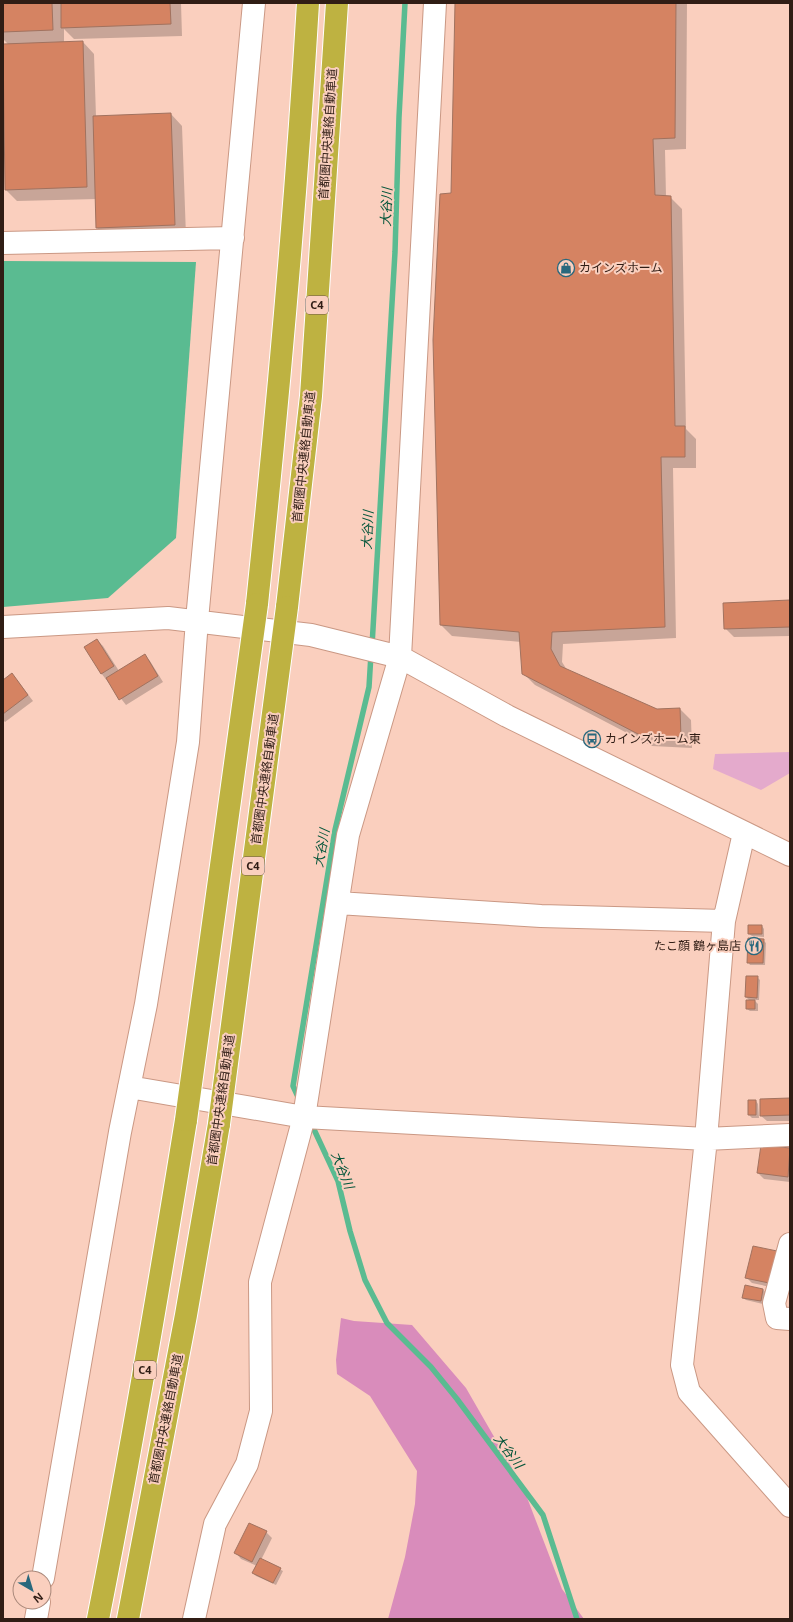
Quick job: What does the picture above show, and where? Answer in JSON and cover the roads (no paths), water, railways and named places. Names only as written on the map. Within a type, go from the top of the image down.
[{"type":"highway","name":"C4","points":[[98,1619],[153,1322],[186,1120],[257,604],[280,384],[301,121],[308,3]]},
{"type":"highway","name":"首都圏中央連絡自動車道","points":[[128,1619],[185,1323],[219,1124],[287,607],[311,396],[337,3]]},
{"type":"street","points":[[44,1570],[129,1087],[146,1004],[188,742],[197,620],[254,3]]},
{"type":"street","points":[[194,1619],[215,1524],[247,1464],[261,1411],[260,1282],[304,1116],[348,835],[400,657],[435,3]]},
{"type":"street","points":[[3,243],[233,238]]},
{"type":"street","points":[[3,628],[168,618],[197,620],[311,635],[400,657],[507,716],[790,855]]},
{"type":"street","points":[[744,833],[724,921],[706,1139],[682,1365],[689,1392],[790,1506]]},
{"type":"street","points":[[338,903],[541,916],[724,921]]},
{"type":"street","points":[[129,1087],[304,1116],[706,1139],[790,1135]]},
{"type":"street","points":[[790,1244],[774,1303],[777,1318],[790,1319]]},
{"type":"waterway","name":"大谷川","points":[[372,646],[395,252],[399,117],[405,3]]},
{"type":"waterway","name":"大谷川","points":[[299,1099],[293,1086],[335,830],[369,687],[371,654]]},
{"type":"waterway","name":"大谷川","points":[[311,1123],[338,1181],[350,1231],[365,1280],[387,1323],[431,1367],[457,1399],[543,1515],[577,1619]]},
{"type":"place","name":"カインズホーム","points":[[566,268]]},
{"type":"place","name":"カインズホーム東","points":[[592,739]]},
{"type":"place","name":"たこ顔 鶴ヶ島店","points":[[754,946]]}]
